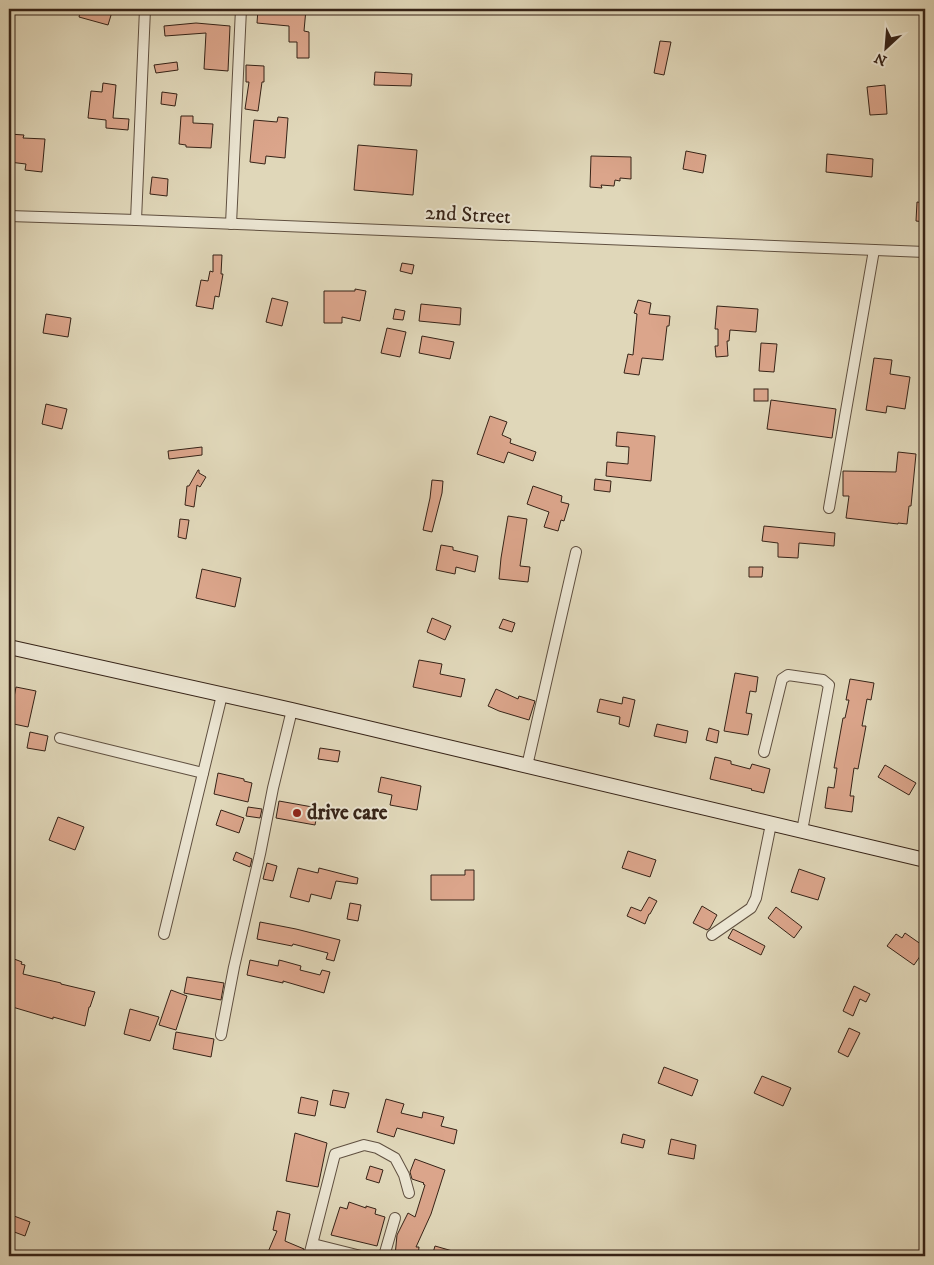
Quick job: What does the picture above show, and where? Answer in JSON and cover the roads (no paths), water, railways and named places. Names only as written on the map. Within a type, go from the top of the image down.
[{"type":"main road","points":[[9,647],[292,710],[925,860]]},
{"type":"street","points":[[136,220],[146,9]]},
{"type":"street","points":[[231,224],[241,9]]},
{"type":"street","name":"2nd Street","points":[[9,216],[925,252]]},
{"type":"street","points":[[829,508],[874,250]]},
{"type":"street","points":[[528,766],[576,552]]},
{"type":"street","points":[[764,752],[782,679],[788,675],[823,680],[829,685],[802,831]]},
{"type":"street","points":[[164,934],[222,695]]},
{"type":"street","points":[[220,1035],[273,788],[292,710]]},
{"type":"street","points":[[60,738],[203,773]]},
{"type":"street","points":[[712,935],[751,908],[756,898],[771,824]]},
{"type":"street","points":[[309,1256],[335,1154],[364,1145],[377,1148],[395,1158],[404,1176],[409,1193]]},
{"type":"street","points":[[384,1256],[395,1218]]},
{"type":"street","points":[[312,1244],[361,1256]]},
{"type":"place","name":"drive care","points":[[297,813]]}]
